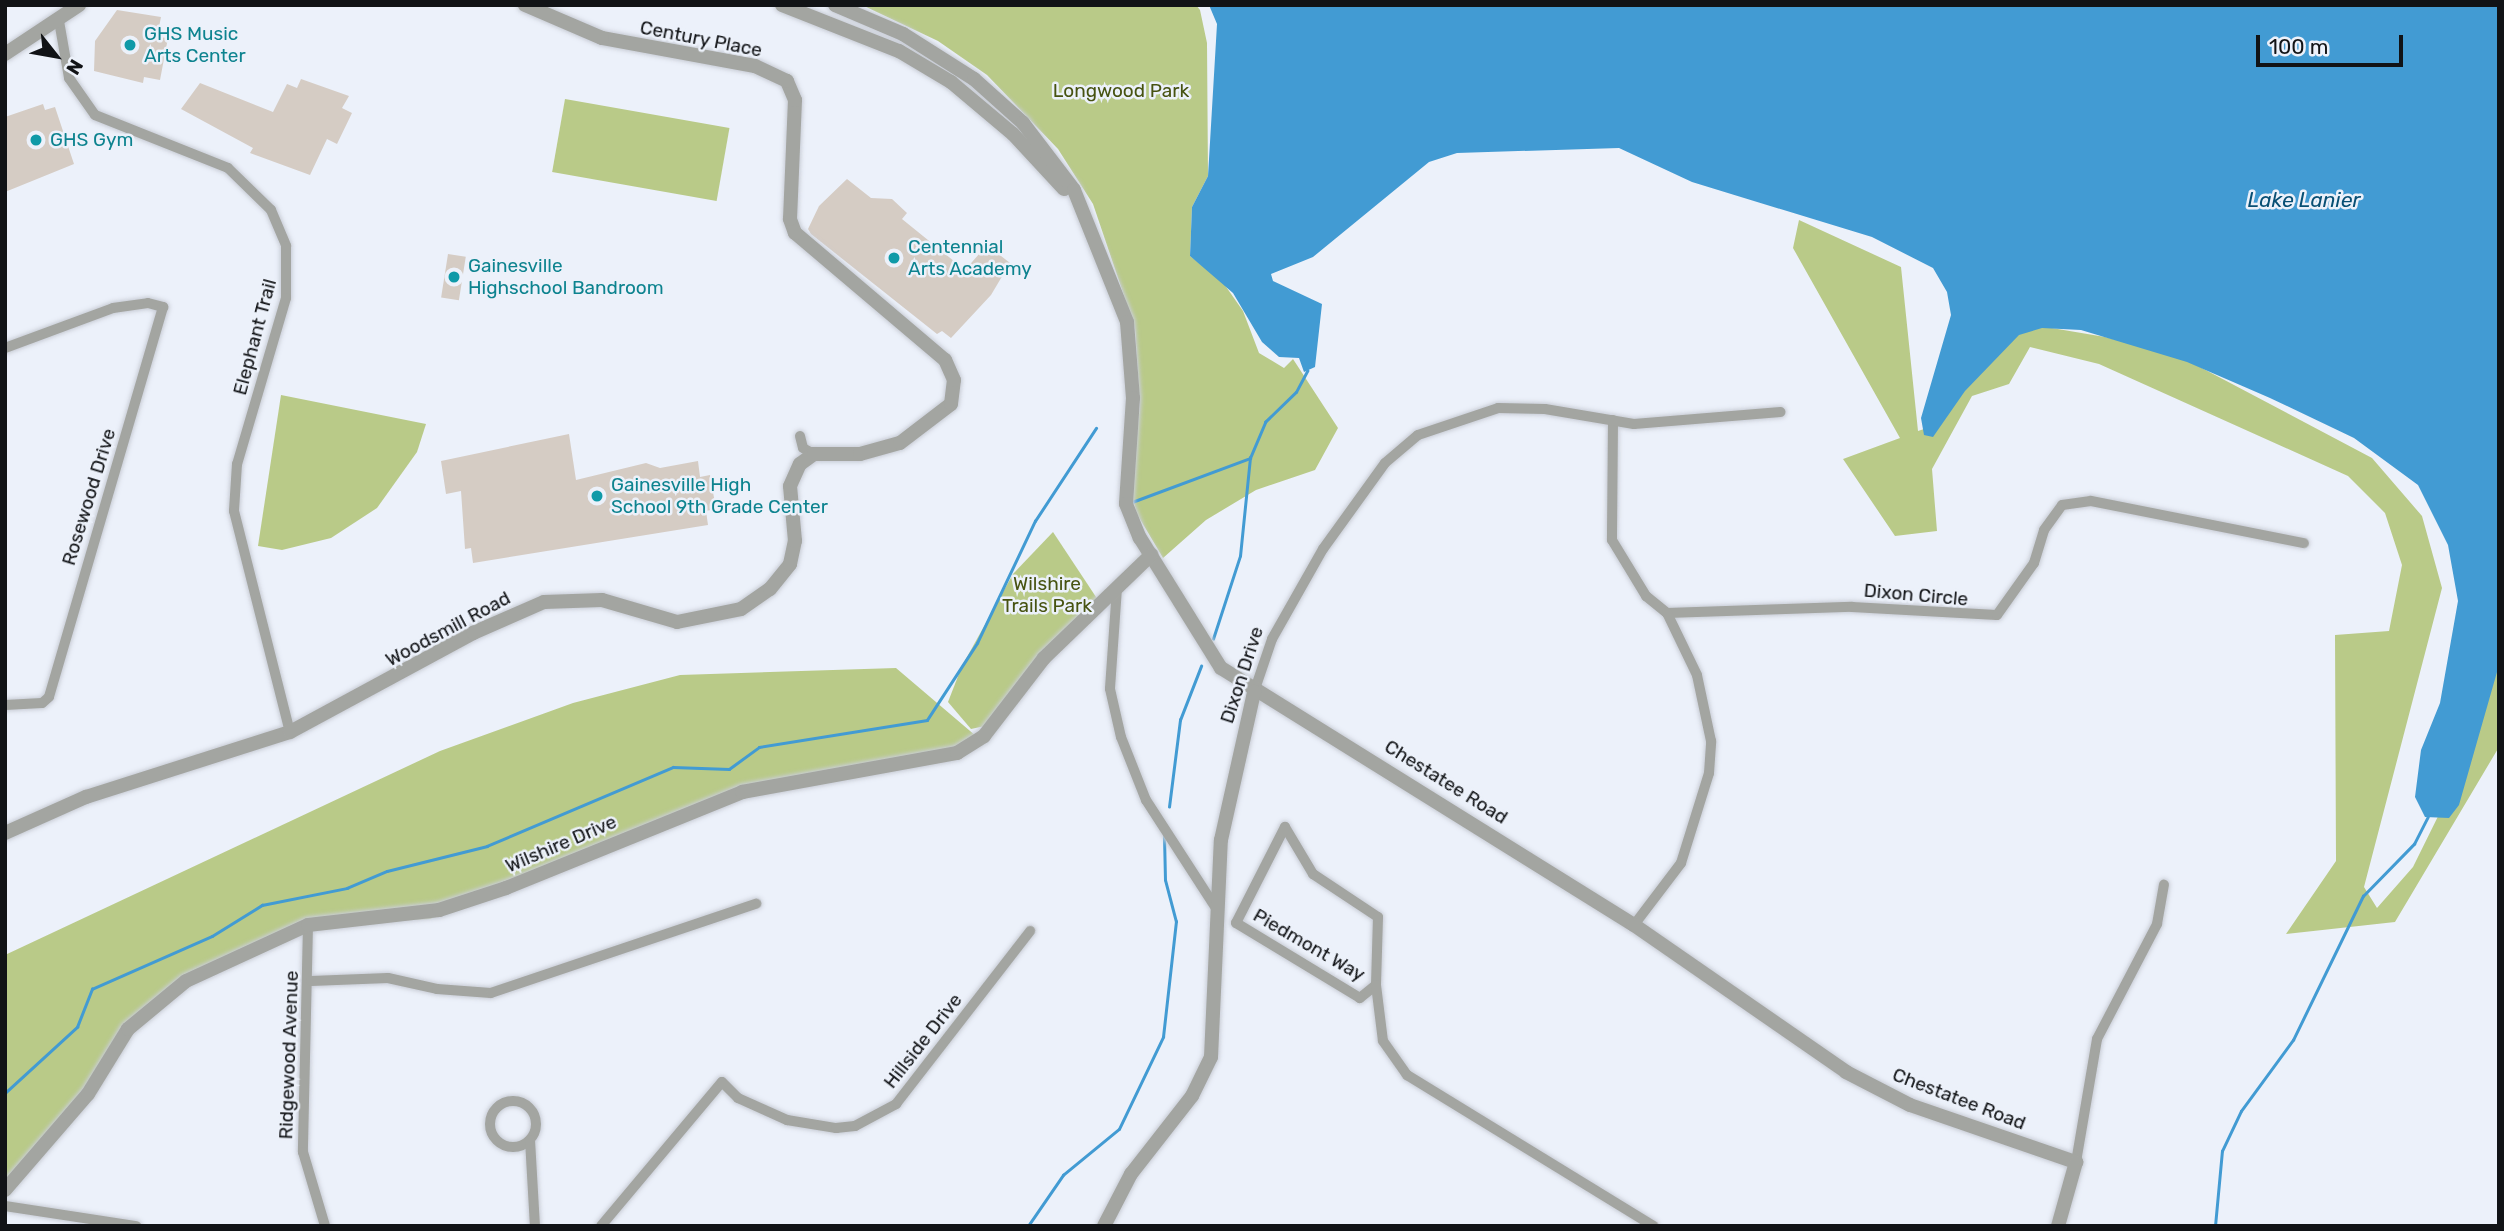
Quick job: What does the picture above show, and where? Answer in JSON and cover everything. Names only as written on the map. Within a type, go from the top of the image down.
[{"type":"street","points":[[5,54],[59,21],[79,5]]},
{"type":"street","name":"Century Place","points":[[525,5],[555,20],[643,49],[755,66],[787,81],[795,100],[790,219],[800,241],[940,354],[950,366],[955,391],[945,412],[900,443],[860,454],[814,454]]},
{"type":"street","points":[[555,20],[560,5]]},
{"type":"street","points":[[782,5],[899,51],[951,82],[1013,134],[1086,214]]},
{"type":"street","points":[[835,5],[903,34],[974,79],[1041,144],[1086,214]]},
{"type":"street","name":"Elephant Trail","points":[[59,21],[69,78],[95,115],[228,168],[271,210],[286,246],[286,298],[237,464],[234,511],[290,732]]},
{"type":"street","name":"Chestatee Road","points":[[1086,214],[1127,322],[1133,398],[1126,504],[1151,555],[1214,660],[1254,692],[1339,738],[1634,925],[1857,1078],[1910,1105],[2076,1162]]},
{"type":"street","name":"Rosewood Drive","points":[[5,348],[121,307],[159,302],[163,307],[49,697],[42,703],[5,705]]},
{"type":"street","name":"Dixon Drive","points":[[1104,1226],[1131,1174],[1205,1075],[1212,1045],[1221,840],[1254,692],[1272,639],[1303,582],[1370,481],[1403,447],[1463,416],[1498,408],[1634,424],[1781,412]]},
{"type":"street","points":[[1613,420],[1612,540],[1646,596],[1667,613],[1697,675],[1711,741],[1709,773],[1681,863],[1634,925]]},
{"type":"street","points":[[800,436],[803,448],[814,454]]},
{"type":"street","name":"Woodsmill Road","points":[[5,833],[86,797],[290,732],[473,633],[544,602],[602,600],[677,622],[741,609],[770,589],[790,564],[794,541],[791,479],[796,468],[814,454]]},
{"type":"street","name":"Dixon Circle","points":[[1667,613],[1852,607],[1997,615],[2034,563],[2044,530],[2062,505],[2091,500],[2304,543]]},
{"type":"street","name":"Wilshire Drive","points":[[5,1190],[63,1127],[149,1007],[186,981],[308,925],[439,910],[506,888],[741,792],[957,753],[984,736],[1044,658],[1151,555]]},
{"type":"street","points":[[1117,588],[1111,689],[1121,737],[1146,800],[1216,908]]},
{"type":"street","name":"Piedmont Way","points":[[1376,985],[1360,998],[1236,923],[1285,827],[1313,874],[1378,917],[1376,985],[1383,1041],[1407,1075],[1653,1226]]},
{"type":"street","points":[[2058,1226],[2076,1162],[2097,1039],[2157,924],[2164,885]]},
{"type":"street","points":[[311,981],[388,978],[491,993],[756,904]]},
{"type":"street","name":"Ridgewood Avenue","points":[[308,925],[311,981],[303,1152],[325,1226]]},
{"type":"street","name":"Hillside Drive","points":[[601,1226],[722,1082],[753,1106],[787,1120],[836,1128],[855,1126],[896,1104],[1030,931]]},
{"type":"street","points":[[530,1140],[516,1147],[501,1144],[491,1131],[495,1108],[508,1100],[529,1106],[537,1127],[530,1140],[535,1226]]},
{"type":"street","points":[[5,1206],[136,1226]]},
{"type":"green space","name":"Longwood Park","points":[[862,5],[1196,5],[1200,10],[1207,43],[1208,176],[1192,207],[1190,256],[1222,281],[1243,311],[1259,353],[1284,368],[1293,359],[1338,428],[1315,470],[1256,490],[1206,520],[1163,558],[1137,514],[1131,492],[1140,405],[1135,328],[1093,204],[1058,149],[987,75],[938,41]]},
{"type":"green space","points":[[565,99],[729,128],[717,201],[552,172]]},
{"type":"green space","points":[[1799,220],[1901,267],[1918,431],[1939,424],[2004,337],[2040,326],[2105,337],[2179,356],[2372,458],[2422,516],[2442,588],[2364,887],[2377,908],[2413,867],[2453,786],[2499,659],[2499,747],[2395,922],[2286,934],[2336,861],[2335,635],[2389,631],[2402,565],[2385,513],[2348,476],[2099,364],[2030,347],[2009,384],[1972,396],[1932,469],[1937,531],[1895,536],[1843,459],[1900,438],[1793,248]]},
{"type":"green space","points":[[281,395],[426,424],[417,452],[377,508],[331,538],[282,550],[258,546]]},
{"type":"green space","name":"Wilshire Trails Park","points":[[1053,532],[1098,600],[985,726],[971,729],[948,702],[962,666],[1013,574]]},
{"type":"green space","points":[[896,668],[983,742],[784,783],[430,919],[315,925],[146,1007],[5,1190],[5,955],[440,751],[573,703],[680,675]]},
{"type":"water","name":"Lake Lanier","points":[[1209,5],[2499,5],[2499,665],[2459,805],[2449,818],[2425,817],[2415,797],[2421,750],[2440,703],[2458,601],[2448,545],[2418,485],[2354,438],[2270,398],[2187,362],[2081,330],[2042,328],[2019,335],[1965,391],[1933,437],[1924,435],[1921,418],[1951,315],[1947,292],[1933,268],[1872,237],[1692,182],[1619,148],[1457,153],[1429,162],[1313,257],[1271,274],[1273,281],[1322,304],[1315,367],[1304,372],[1299,358],[1279,357],[1262,342],[1233,293],[1190,256],[1192,207],[1208,176],[1217,24]]},
{"type":"building","name":"GHS Music Arts Center","points":[[117,10],[161,17],[157,37],[168,38],[160,80],[144,77],[143,83],[94,71],[95,41]]},
{"type":"building","points":[[301,79],[349,96],[342,108],[352,113],[337,144],[327,139],[310,175],[250,153],[253,148],[181,109],[200,83],[273,112],[287,84],[297,88]]},
{"type":"building","name":"GHS Gym","points":[[43,104],[45,110],[55,107],[74,164],[5,192],[5,117]]},
{"type":"building","name":"Centennial Arts Academy","points":[[847,179],[871,198],[892,199],[907,213],[902,219],[965,270],[987,245],[1010,263],[991,295],[951,338],[942,331],[937,334],[811,234],[808,229],[819,206]]},
{"type":"building","name":"Gainesville Highschool Bandroom","points":[[448,254],[466,257],[459,300],[441,297]]},
{"type":"building","name":"Gainesville High School 9th Grade Center","points":[[569,434],[576,480],[646,463],[660,468],[698,461],[700,477],[710,475],[716,509],[706,511],[708,525],[473,563],[471,548],[465,549],[461,491],[446,494],[441,461]]},
{"type":"waterway","points":[[1213,639],[1240,556],[1250,458],[1265,422],[1296,392],[1307,371]]},
{"type":"waterway","points":[[5,1093],[77,1027],[92,989],[212,936],[262,905],[347,888],[387,871],[487,846],[673,767],[729,769],[759,747],[927,720],[977,643],[1035,521],[1096,428]]},
{"type":"waterway","points":[[1132,502],[1250,458]]},
{"type":"waterway","points":[[1169,807],[1180,720],[1201,666]]},
{"type":"waterway","points":[[2215,1226],[2222,1151],[2241,1111],[2293,1040],[2363,896],[2414,844],[2428,817]]},
{"type":"waterway","points":[[1028,1226],[1063,1175],[1119,1129],[1163,1037],[1176,922],[1165,880],[1164,836]]},
{"type":"place","name":"GHS Music Arts Center","points":[[130,45]]},
{"type":"place","name":"GHS Gym","points":[[36,140]]},
{"type":"place","name":"Centennial Arts Academy","points":[[894,258]]},
{"type":"place","name":"Gainesville Highschool Bandroom","points":[[454,277]]},
{"type":"place","name":"Gainesville High School 9th Grade Center","points":[[597,496]]}]
